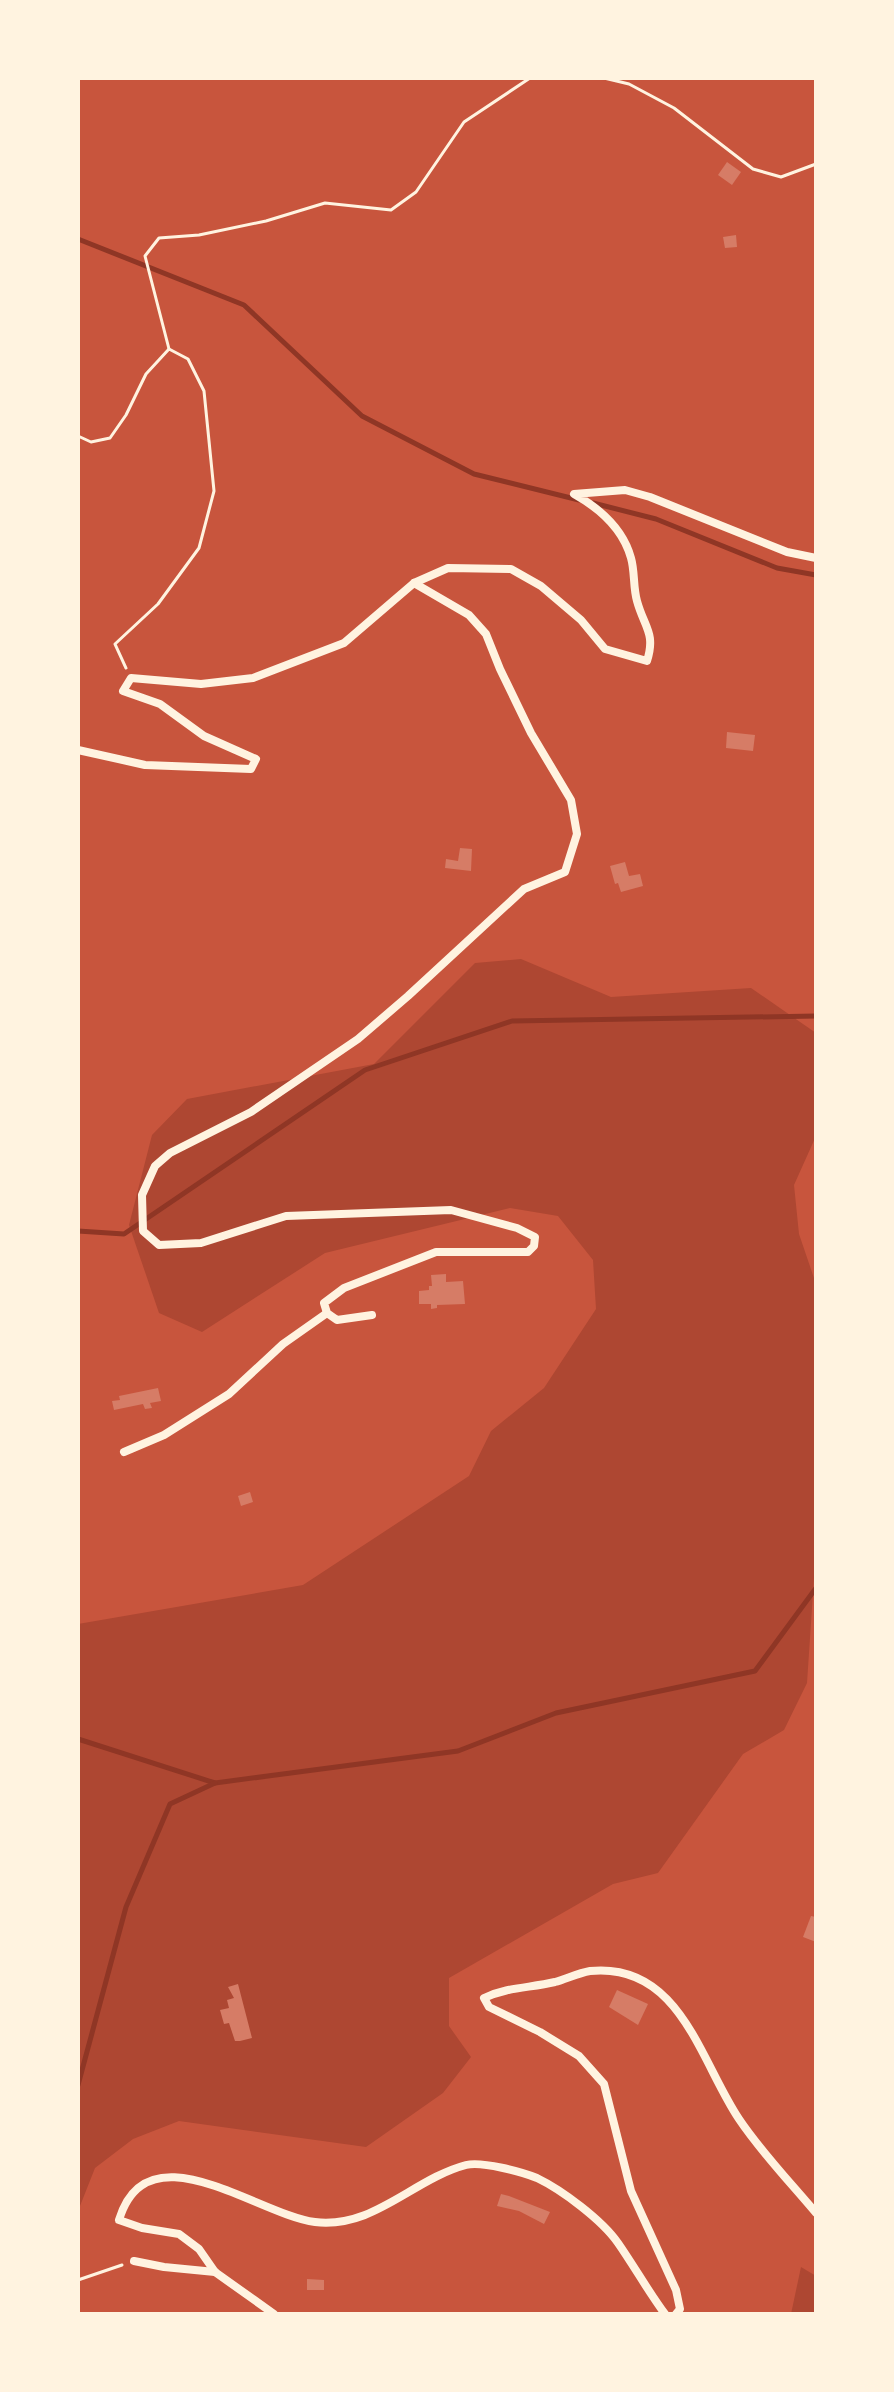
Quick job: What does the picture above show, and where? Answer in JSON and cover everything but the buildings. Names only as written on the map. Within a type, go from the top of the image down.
[{"type":"street","points":[[78,750],[145,765],[251,769],[256,759],[204,736],[160,704],[123,691],[131,678],[201,684],[253,678],[344,643],[414,583],[448,568],[511,569],[541,586],[581,620],[605,649],[647,661],[652,644],[636,599],[631,557],[620,533],[597,507],[574,494],[625,490],[787,552],[816,558]]},
{"type":"street","points":[[372,1315],[337,1320],[327,1313],[324,1303],[344,1288],[436,1252],[528,1252],[534,1246],[535,1237],[517,1228],[451,1210],[286,1216],[201,1243],[159,1245],[143,1231],[142,1195],[155,1166],[170,1153],[251,1112],[358,1039],[524,889],[565,872],[577,834],[571,800],[531,733],[486,634],[469,615],[438,600],[414,583]]},
{"type":"street","points":[[124,1452],[164,1435],[229,1394],[283,1344],[327,1313]]},
{"type":"street","points":[[676,2314],[680,2309],[676,2290],[631,2191],[604,2084],[579,2056],[540,2032],[489,2007],[484,1998],[500,1990],[552,1982],[590,1971],[621,1974],[651,1984],[679,2012],[738,2118],[816,2213]]},
{"type":"street","points":[[274,2314],[215,2272],[199,2249],[179,2234],[142,2228],[119,2220],[124,2202],[143,2183],[167,2178],[198,2180],[312,2222],[342,2222],[371,2214],[433,2179],[469,2164],[505,2169],[538,2179],[583,2209],[616,2240],[665,2314]]},
{"type":"street","points":[[134,2261],[215,2272]]},
{"type":"path","points":[[131,678],[115,644],[158,604],[199,548],[214,491],[204,391],[188,359],[169,349],[145,256],[159,238],[199,235],[253,224],[325,203],[391,210],[416,192],[464,122],[530,78]]},
{"type":"path","points":[[604,78],[629,84],[674,108],[753,169],[781,177],[816,164]]},
{"type":"path","points":[[78,436],[91,442],[110,438],[126,415],[146,374],[169,349]]},
{"type":"path","points":[[78,2280],[134,2261]]},
{"type":"shaded area","points":[[521,959],[611,997],[751,988],[816,1033],[816,1136],[794,1185],[799,1234],[816,1284],[816,1548],[807,1683],[784,1730],[743,1754],[658,1873],[613,1884],[449,1978],[449,2026],[471,2057],[443,2093],[366,2147],[179,2121],[133,2139],[95,2168],[78,2211],[78,1624],[303,1585],[469,1476],[491,1431],[544,1388],[596,1309],[593,1260],[558,1216],[510,1208],[325,1253],[202,1332],[159,1313],[129,1225],[152,1135],[187,1099],[374,1064],[475,963]]},
{"type":"shaded area","points":[[801,2267],[816,2276],[816,2314],[791,2314]]},
{"type":"waterway","points":[[78,239],[244,305],[362,416],[474,474],[579,500]]},
{"type":"waterway","points":[[593,503],[656,519],[777,568],[816,575]]},
{"type":"waterway","points":[[78,1231],[124,1234],[365,1070],[512,1021],[816,1016]]},
{"type":"waterway","points":[[78,1739],[215,1783],[458,1751],[556,1713],[755,1671],[816,1588]]},
{"type":"waterway","points":[[78,2085],[126,1907],[170,1804],[215,1783]]}]
